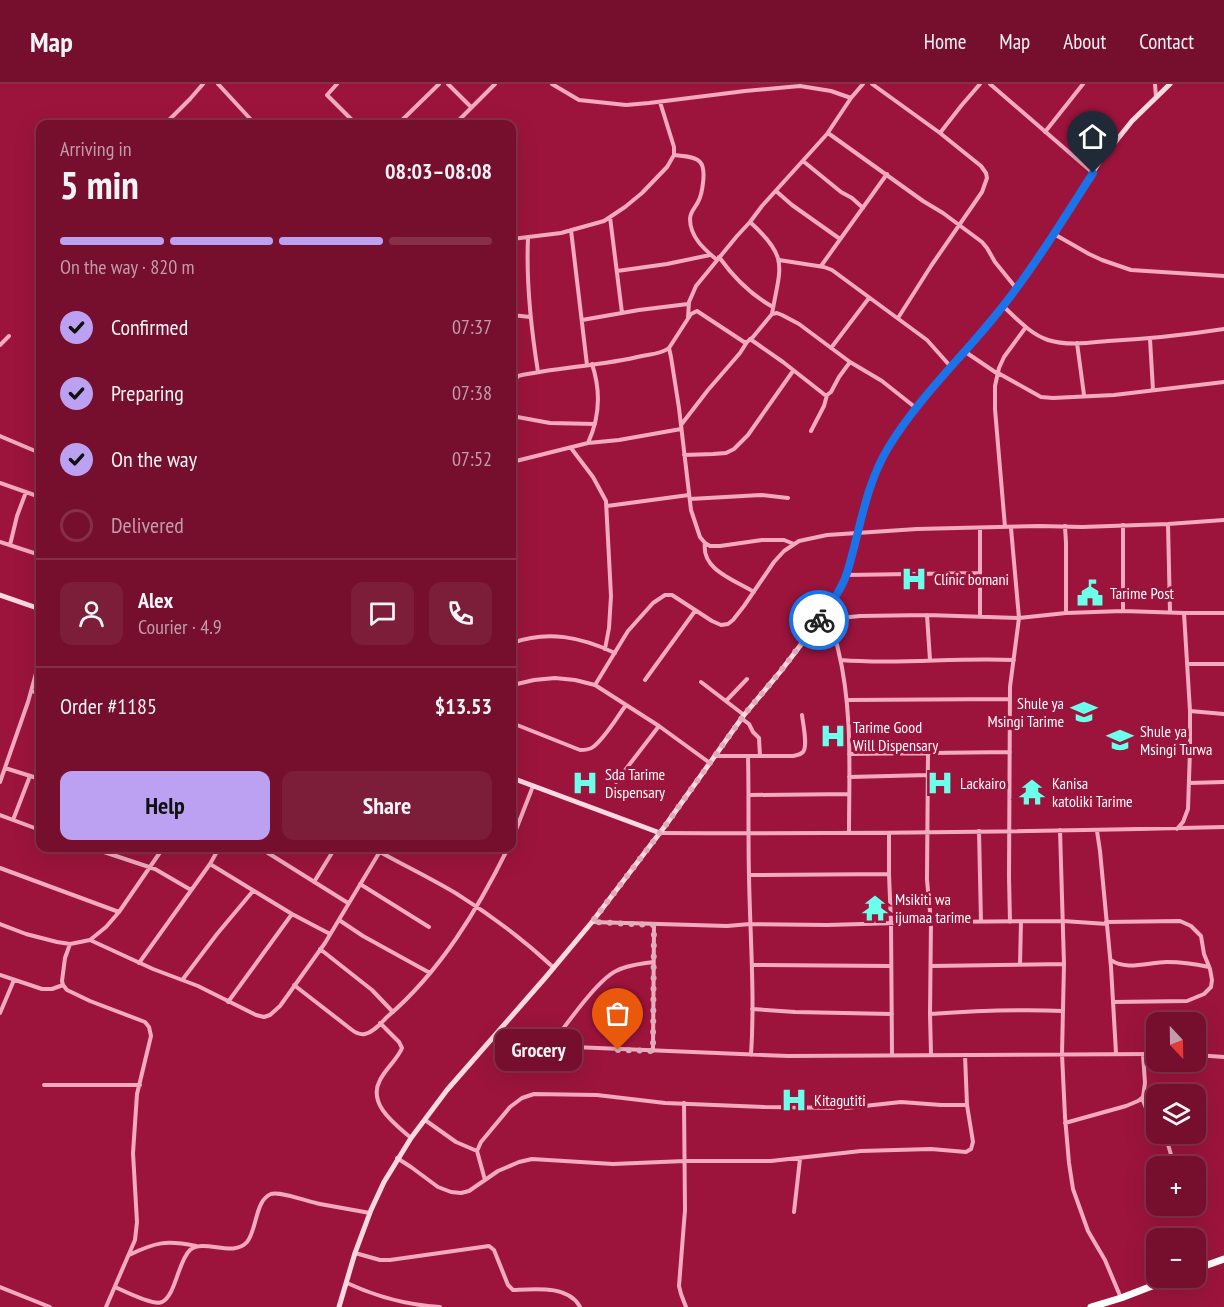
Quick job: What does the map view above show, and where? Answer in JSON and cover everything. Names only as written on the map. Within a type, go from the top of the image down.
[{"type":"highway","points":[[1206,1265],[1224,1259]]},
{"type":"highway","points":[[1091,1307],[1147,1288]]},
{"type":"main road","points":[[339,1307],[370,1213],[397,1158],[447,1090],[592,922],[660,833],[743,717],[780,672],[834,599],[846,575],[876,471],[888,448],[916,408],[1003,306],[1054,234],[1100,161],[1132,121],[1170,84]]},
{"type":"main road","points":[[0,595],[36,608]]},
{"type":"main road","points":[[516,780],[660,833]]},
{"type":"street","points":[[169,120],[203,84]]},
{"type":"street","points":[[218,84],[251,120]]},
{"type":"street","points":[[337,84],[327,95],[352,120]]},
{"type":"street","points":[[402,120],[439,84]]},
{"type":"street","points":[[448,84],[471,107]]},
{"type":"street","points":[[459,120],[495,84]]},
{"type":"street","points":[[552,84],[579,100],[626,105],[800,86],[831,91],[851,98]]},
{"type":"street","points":[[688,318],[688,304],[696,286],[762,206],[828,133],[863,84]]},
{"type":"street","points":[[872,84],[981,166],[987,178],[982,192],[898,318]]},
{"type":"street","points":[[940,133],[980,84]]},
{"type":"street","points":[[990,84],[1093,173]]},
{"type":"street","points":[[1046,132],[1083,84]]},
{"type":"street","points":[[1155,84],[1156,98]]},
{"type":"street","points":[[516,239],[551,235],[604,221],[642,193],[667,167],[674,155],[674,147],[660,102]]},
{"type":"street","points":[[828,133],[982,242],[1016,288]]},
{"type":"street","points":[[674,155],[694,158],[702,165],[701,195],[690,215],[695,238],[747,289],[760,300],[773,306]]},
{"type":"street","points":[[803,161],[863,208]]},
{"type":"street","points":[[821,266],[887,174]]},
{"type":"street","points":[[776,191],[840,239]]},
{"type":"street","points":[[610,217],[622,313]]},
{"type":"street","points":[[516,461],[588,443],[619,440],[681,427],[708,390],[772,314],[777,294],[779,260],[773,245],[750,222]]},
{"type":"street","points":[[571,230],[582,320],[590,365],[598,387],[599,400],[595,424],[588,443]]},
{"type":"street","points":[[1054,234],[1102,260],[1131,270],[1224,276]]},
{"type":"street","points":[[528,238],[530,317],[538,372]]},
{"type":"street","points":[[617,272],[711,255]]},
{"type":"street","points":[[779,260],[821,266],[832,270],[927,340],[951,367]]},
{"type":"street","points":[[831,348],[869,298]]},
{"type":"street","points":[[582,320],[688,304]]},
{"type":"street","points":[[1003,306],[1035,334],[1047,340],[1062,343],[1150,339],[1224,329]]},
{"type":"street","points":[[517,377],[664,351],[669,348],[691,314],[697,311],[741,341],[749,341],[827,395]]},
{"type":"street","points":[[772,314],[777,313],[790,318],[850,362],[882,381],[916,408]]},
{"type":"street","points":[[516,315],[530,317]]},
{"type":"street","points":[[1005,527],[995,386],[1004,357],[1026,327]]},
{"type":"street","points":[[0,345],[9,336]]},
{"type":"street","points":[[1150,339],[1153,390]]},
{"type":"street","points":[[1077,344],[1084,395]]},
{"type":"street","points":[[669,348],[689,497],[694,522],[700,537],[710,546],[762,540],[784,540],[795,544]]},
{"type":"street","points":[[964,351],[998,374],[1041,397],[1114,395],[1224,382]]},
{"type":"street","points":[[812,431],[827,395],[850,362]]},
{"type":"street","points":[[684,455],[726,453],[734,449],[748,435],[793,371]]},
{"type":"street","points":[[516,417],[550,423],[595,424]]},
{"type":"street","points":[[0,436],[36,451]]},
{"type":"street","points":[[571,448],[593,477],[604,495],[607,506],[611,596],[605,649]]},
{"type":"street","points":[[0,483],[36,496]]},
{"type":"street","points":[[10,545],[26,492]]},
{"type":"street","points":[[607,506],[689,497],[761,495],[788,498]]},
{"type":"street","points":[[595,686],[628,631],[660,597],[672,595],[721,625],[728,624],[754,592],[774,562],[784,551],[799,541],[827,535],[917,529],[1082,527],[1224,520]]},
{"type":"street","points":[[1168,524],[1170,612]]},
{"type":"street","points":[[1123,525],[1123,611]]},
{"type":"street","points":[[1065,526],[1066,612]]},
{"type":"street","points":[[980,528],[980,616]]},
{"type":"street","points":[[1010,922],[1010,687],[1018,618],[1011,528]]},
{"type":"street","points":[[0,542],[36,554]]},
{"type":"street","points":[[705,543],[705,556],[712,566],[754,592]]},
{"type":"street","points":[[846,575],[980,573]]},
{"type":"street","points":[[826,610],[831,619],[848,700],[849,833]]},
{"type":"street","points":[[645,680],[695,611]]},
{"type":"street","points":[[831,619],[927,615],[1018,618],[1066,612],[1123,611],[1224,613]]},
{"type":"street","points":[[1178,829],[1188,809],[1189,783],[1190,711],[1184,613]]},
{"type":"street","points":[[927,615],[930,660]]},
{"type":"street","points":[[516,641],[527,637],[577,638],[615,653]]},
{"type":"street","points":[[841,660],[862,662],[986,658],[1014,660]]},
{"type":"street","points":[[1187,664],[1224,664]]},
{"type":"street","points":[[0,782],[36,675]]},
{"type":"street","points":[[516,685],[555,678],[575,680],[595,686],[659,726],[710,763]]},
{"type":"street","points":[[726,701],[747,679]]},
{"type":"street","points":[[701,682],[749,723],[759,738],[760,756]]},
{"type":"street","points":[[32,691],[36,692]]},
{"type":"street","points":[[848,700],[1010,699]]},
{"type":"street","points":[[516,725],[586,751],[593,747],[626,705]]},
{"type":"street","points":[[1190,711],[1224,714]]},
{"type":"street","points":[[714,756],[793,756],[801,754],[805,749],[802,715]]},
{"type":"street","points":[[616,782],[659,726]]},
{"type":"street","points":[[849,754],[1010,752]]},
{"type":"street","points":[[928,753],[927,880],[931,921],[931,1054]]},
{"type":"street","points":[[748,756],[752,965],[751,1055]]},
{"type":"street","points":[[5,768],[36,778]]},
{"type":"street","points":[[849,777],[928,775]]},
{"type":"street","points":[[13,820],[30,776]]},
{"type":"street","points":[[1189,783],[1224,782]]},
{"type":"street","points":[[516,831],[533,786]]},
{"type":"street","points":[[750,795],[849,794]]},
{"type":"street","points":[[1,816],[36,829]]},
{"type":"street","points":[[660,833],[1097,831],[1224,827]]},
{"type":"street","points":[[1060,830],[1064,964],[1062,1054],[1065,1123],[1073,1189],[1088,1231],[1105,1260],[1121,1298]]},
{"type":"street","points":[[979,831],[981,922]]},
{"type":"street","points":[[1097,831],[1101,851],[1116,1053]]},
{"type":"street","points":[[889,833],[892,1055]]},
{"type":"street","points":[[104,852],[149,867],[191,890]]},
{"type":"street","points":[[0,924],[57,942],[70,944],[90,940],[106,927],[118,912],[160,852]]},
{"type":"street","points":[[139,963],[217,852]]},
{"type":"street","points":[[266,852],[348,903]]},
{"type":"street","points":[[314,882],[333,852]]},
{"type":"street","points":[[90,940],[264,1017],[275,1012],[320,949],[380,852]]},
{"type":"street","points":[[384,852],[476,906],[520,938],[554,968]]},
{"type":"street","points":[[294,985],[358,1034],[371,1031],[393,1012],[430,973],[460,932],[506,852]]},
{"type":"street","points":[[210,864],[292,914],[330,934]]},
{"type":"street","points":[[0,868],[118,912]]},
{"type":"street","points":[[749,875],[889,874]]},
{"type":"street","points":[[360,884],[429,927]]},
{"type":"street","points":[[183,980],[223,926],[253,891]]},
{"type":"street","points":[[228,1002],[292,914]]},
{"type":"street","points":[[339,920],[430,973]]},
{"type":"street","points":[[592,922],[727,926],[931,921],[1106,923],[1179,921],[1191,926],[1201,936],[1212,980],[1204,994],[1187,1001],[1113,1002]]},
{"type":"street","points":[[1020,964],[1021,922]]},
{"type":"street","points":[[653,1051],[654,925]]},
{"type":"street","points":[[70,944],[65,958],[62,981],[67,990],[144,1022],[149,1027],[151,1036],[137,1094],[133,1153],[137,1222],[135,1240],[106,1307]]},
{"type":"street","points":[[320,949],[372,990],[393,1012]]},
{"type":"street","points":[[1110,960],[1121,965],[1164,962],[1188,963],[1209,968]]},
{"type":"street","points":[[550,1046],[583,1003],[610,974],[629,966],[653,962]]},
{"type":"street","points":[[931,966],[1064,964]]},
{"type":"street","points":[[752,965],[891,966]]},
{"type":"street","points":[[0,975],[48,990],[63,985]]},
{"type":"street","points":[[0,1013],[14,980]]},
{"type":"street","points":[[752,1009],[892,1014]]},
{"type":"street","points":[[930,1014],[999,1010],[1063,1011]]},
{"type":"street","points":[[380,1023],[394,1036],[402,1048],[376,1089],[379,1105],[411,1138]]},
{"type":"street","points":[[495,1037],[550,1046],[751,1055],[1143,1054],[1145,1083],[1142,1098],[1146,1108]]},
{"type":"street","points":[[397,1158],[438,1187],[461,1193],[469,1191],[498,1171],[532,1159],[604,1164],[771,1161],[861,1151],[931,1149],[966,1152],[971,1149],[973,1142],[965,1055]]},
{"type":"street","points":[[1206,1056],[1224,1057]]},
{"type":"street","points":[[44,1085],[140,1085]]},
{"type":"street","points":[[485,1180],[477,1151],[481,1142],[510,1107],[522,1098],[534,1094],[597,1095],[664,1103],[765,1107],[846,1108],[901,1102],[968,1105]]},
{"type":"street","points":[[1065,1123],[1126,1106],[1142,1098]]},
{"type":"street","points":[[684,1103],[685,1210],[679,1287],[686,1307]]},
{"type":"street","points":[[424,1119],[456,1142],[477,1151]]},
{"type":"street","points":[[794,1212],[800,1158]]},
{"type":"street","points":[[129,1255],[160,1243],[227,1249],[243,1245],[252,1232],[262,1202],[271,1194],[370,1213]]},
{"type":"street","points":[[355,1253],[380,1260],[390,1260],[489,1246],[494,1250],[508,1285],[513,1290],[553,1291],[568,1295],[576,1300],[580,1307]]},
{"type":"street","points":[[163,1307],[183,1260],[190,1250],[200,1247]]},
{"type":"street","points":[[347,1283],[384,1298],[440,1307]]},
{"type":"street","points":[[0,1287],[50,1307]]},
{"type":"street","points":[[115,1287],[152,1302],[164,1301]]},
{"type":"way so far","points":[[618,1050],[653,1051],[654,925],[592,922],[665,826],[744,715],[819,620]]},
{"type":"place","name":"Clinic bomani","points":[[914,579]]},
{"type":"place","name":"Tarime Post","points":[[1090,593]]},
{"type":"place","name":"Shule ya Msingi Tarime","points":[[1084,712]]},
{"type":"place","name":"Tarime Good Will Dispensary","points":[[833,736]]},
{"type":"place","name":"Shule ya Msingi Turwa","points":[[1120,740]]},
{"type":"place","name":"Sda Tarime Dispensary","points":[[585,783]]},
{"type":"place","name":"Lackairo","points":[[940,783]]},
{"type":"place","name":"Kanisa katoliki Tarime","points":[[1032,792]]},
{"type":"place","name":"Msikiti wa ijumaa tarime","points":[[875,908]]},
{"type":"place","name":"Grocery","points":[[618,1050]]},
{"type":"place","name":"Kitagutiti","points":[[794,1100]]},
{"type":"route","points":[[819,620],[834,599],[846,575],[876,471],[888,448],[916,408],[1003,306],[1049,242],[1093,173]]}]
